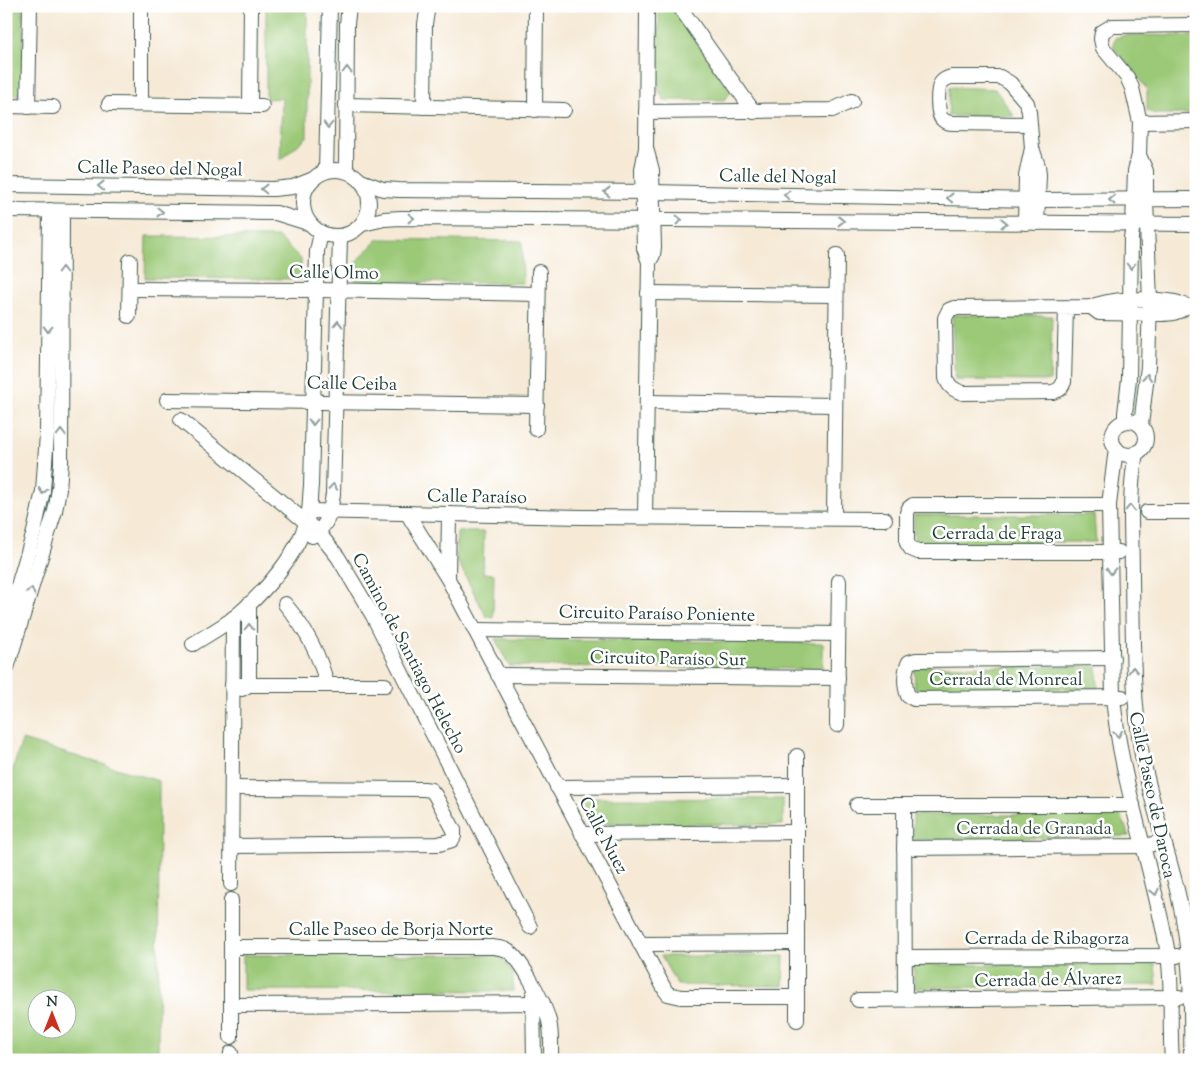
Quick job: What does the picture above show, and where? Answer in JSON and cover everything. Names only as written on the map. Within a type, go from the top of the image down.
[{"type":"street","points":[[28,106],[30,6]]},
{"type":"street","points":[[141,6],[141,104]]},
{"type":"street","points":[[109,104],[256,106],[251,6]]},
{"type":"street","points":[[326,171],[330,6]]},
{"type":"street","points":[[346,171],[347,24],[349,6]]},
{"type":"street","points":[[424,108],[425,24],[428,6]]},
{"type":"street","points":[[534,110],[536,6]]},
{"type":"street","points":[[644,517],[649,262],[644,248],[652,162],[646,148],[647,6]]},
{"type":"street","points":[[678,6],[754,112]]},
{"type":"street","points":[[1141,425],[1148,366],[1150,307],[1140,224],[1140,200],[1146,171],[1139,155],[1140,122],[1132,88],[1127,78],[1103,48],[1101,39],[1102,32],[1112,26],[1196,25]]},
{"type":"street","points":[[1030,124],[949,123],[940,118],[938,88],[944,80],[951,77],[1000,77],[1010,83],[1027,103],[1030,124],[1032,148],[1038,166],[1032,200],[1031,223]]},
{"type":"street","points":[[646,112],[832,110],[852,101]]},
{"type":"street","points":[[346,105],[564,110]]},
{"type":"street","points":[[6,106],[53,107]]},
{"type":"street","points":[[1140,122],[1196,121]]},
{"type":"street","points":[[6,210],[276,213],[308,223],[327,236],[340,237],[356,230],[363,224],[368,213],[369,201],[361,181],[346,171],[336,170],[326,171],[311,180],[302,197],[304,215],[308,223]]},
{"type":"street","name":"Calle Paseo del Nogal","points":[[6,185],[273,189],[293,187],[311,180]]},
{"type":"street","name":"Calle del Nogal","points":[[361,181],[383,189],[399,190],[648,192],[1032,200],[1196,199]]},
{"type":"street","points":[[6,671],[55,511],[59,489],[61,463],[54,397],[56,210]]},
{"type":"street","points":[[363,224],[384,219],[401,218],[1196,224]]},
{"type":"street","points":[[1125,421],[1129,379],[1131,238],[1140,224]]},
{"type":"street","points":[[193,644],[233,618],[250,604],[268,584],[295,548],[308,517],[317,251],[321,233]]},
{"type":"street","points":[[295,548],[323,528],[330,512],[334,478],[340,237]]},
{"type":"street","points":[[834,518],[837,255]]},
{"type":"street","points":[[129,316],[130,261]]},
{"type":"street","points":[[536,430],[539,272]]},
{"type":"street","name":"Calle Olmo","points":[[130,288],[538,294]]},
{"type":"street","points":[[648,293],[836,294]]},
{"type":"street","points":[[1066,308],[1064,382],[1060,389],[1053,392],[963,393],[951,388],[948,384],[946,378],[945,318],[949,310],[960,307],[1066,308],[1091,306],[1111,300],[1130,307],[1150,307],[1170,314],[1191,307]]},
{"type":"street","points":[[6,625],[34,532],[43,491],[47,434],[54,397]]},
{"type":"street","name":"Calle Ceiba","points":[[167,400],[536,405]]},
{"type":"street","points":[[646,402],[835,405]]},
{"type":"street","name":"Camino de Santiago Helecho","points":[[181,420],[308,517],[347,570],[374,616],[530,927]]},
{"type":"street","points":[[1125,421],[1136,422],[1141,425],[1146,435],[1144,446],[1136,453],[1125,454],[1116,448],[1113,443],[1113,432],[1116,427],[1125,421]]},
{"type":"street","name":"Calle Paseo de Daroca","points":[[1116,448],[1109,505],[1113,698],[1122,758],[1144,846],[1168,956],[1172,1060]]},
{"type":"street","name":"Calle Paseo de Daroca","points":[[1136,453],[1130,490],[1134,696],[1142,755],[1178,894],[1188,956],[1190,1060]]},
{"type":"street","name":"Cerrada de Fraga","points":[[1109,505],[914,505],[908,508],[907,513],[907,543],[911,549],[918,552],[1132,551]]},
{"type":"street","name":"Calle Paraíso","points":[[308,517],[330,512],[581,517],[885,519]]},
{"type":"street","points":[[1147,512],[1196,512]]},
{"type":"street","name":"Calle Nuez","points":[[407,513],[448,579],[661,985],[668,994],[681,997],[797,997]]},
{"type":"street","name":"Calle Nuez","points":[[448,579],[449,514]]},
{"type":"street","points":[[837,725],[839,581]]},
{"type":"street","points":[[249,685],[250,604]]},
{"type":"street","points":[[285,604],[295,616],[318,655],[327,685]]},
{"type":"street","points":[[6,625],[24,614]]},
{"type":"street","points":[[232,884],[233,618]]},
{"type":"street","name":"Circuito Paraíso Poniente","points":[[475,630],[838,634]]},
{"type":"street","name":"Cerrada de Monreal","points":[[1113,658],[916,660],[909,662],[906,668],[906,690],[908,696],[914,699],[1113,698],[1134,696]]},
{"type":"street","name":"Circuito Paraíso Sur","points":[[498,675],[838,678]]},
{"type":"street","points":[[232,690],[249,685],[386,685]]},
{"type":"street","points":[[1122,758],[1142,755]]},
{"type":"street","points":[[797,756],[797,1020]]},
{"type":"street","points":[[557,787],[797,785]]},
{"type":"street","points":[[232,788],[431,790],[454,830],[452,840],[438,844],[232,846]]},
{"type":"street","points":[[857,805],[1133,805]]},
{"type":"street","points":[[904,805],[905,999]]},
{"type":"street","points":[[582,834],[797,832]]},
{"type":"street","name":"Cerrada de Granada","points":[[904,848],[1144,846],[1164,841]]},
{"type":"street","points":[[230,1036],[232,900]]},
{"type":"street","points":[[640,944],[797,943]]},
{"type":"street","name":"Calle Paseo de Borja Norte","points":[[231,947],[493,947],[506,950],[512,954],[533,985],[538,1003],[549,1023],[551,1060]]},
{"type":"street","name":"Cerrada de Ribagorza","points":[[905,957],[1188,956]]},
{"type":"street","name":"Cerrada de Álvarez","points":[[858,1000],[1190,996]]},
{"type":"street","points":[[231,1005],[538,1003]]},
{"type":"street","name":"Calle Paseo de Borja Norte","points":[[534,1060],[538,1003]]},
{"type":"green space","points":[[6,6],[23,6],[23,87],[19,95],[6,94]]},
{"type":"green space","points":[[266,6],[307,6],[307,137],[280,160],[282,98],[266,99]]},
{"type":"green space","points":[[659,6],[671,6],[731,92],[724,100],[664,100],[658,89]]},
{"type":"green space","points":[[1125,35],[1196,36],[1196,114],[1156,114],[1147,111],[1147,89],[1113,47],[1115,38]]},
{"type":"green space","points":[[950,87],[995,89],[1014,116],[948,116]]},
{"type":"green space","points":[[146,236],[278,237],[301,259],[301,279],[145,278]]},
{"type":"green space","points":[[378,239],[522,241],[523,283],[356,282],[355,263]]},
{"type":"green space","points":[[952,315],[1052,316],[1050,381],[955,380]]},
{"type":"green space","points":[[914,515],[1094,515],[1096,542],[914,543]]},
{"type":"green space","points":[[457,532],[484,532],[483,573],[494,574],[493,618],[486,616],[456,558]]},
{"type":"green space","points":[[495,639],[823,643],[823,669],[509,666]]},
{"type":"green space","points":[[914,666],[1097,667],[1098,688],[915,689]]},
{"type":"green space","points":[[22,740],[159,781],[158,1060],[6,1060],[6,791]]},
{"type":"green space","points":[[579,798],[783,799],[783,825],[594,823]]},
{"type":"green space","points":[[913,815],[1121,815],[1129,836],[913,840]]},
{"type":"green space","points":[[243,955],[499,955],[513,973],[513,991],[243,990]]},
{"type":"green space","points":[[661,956],[784,956],[783,986],[677,985]]},
{"type":"green space","points":[[1155,964],[1157,985],[914,988],[914,965]]}]
